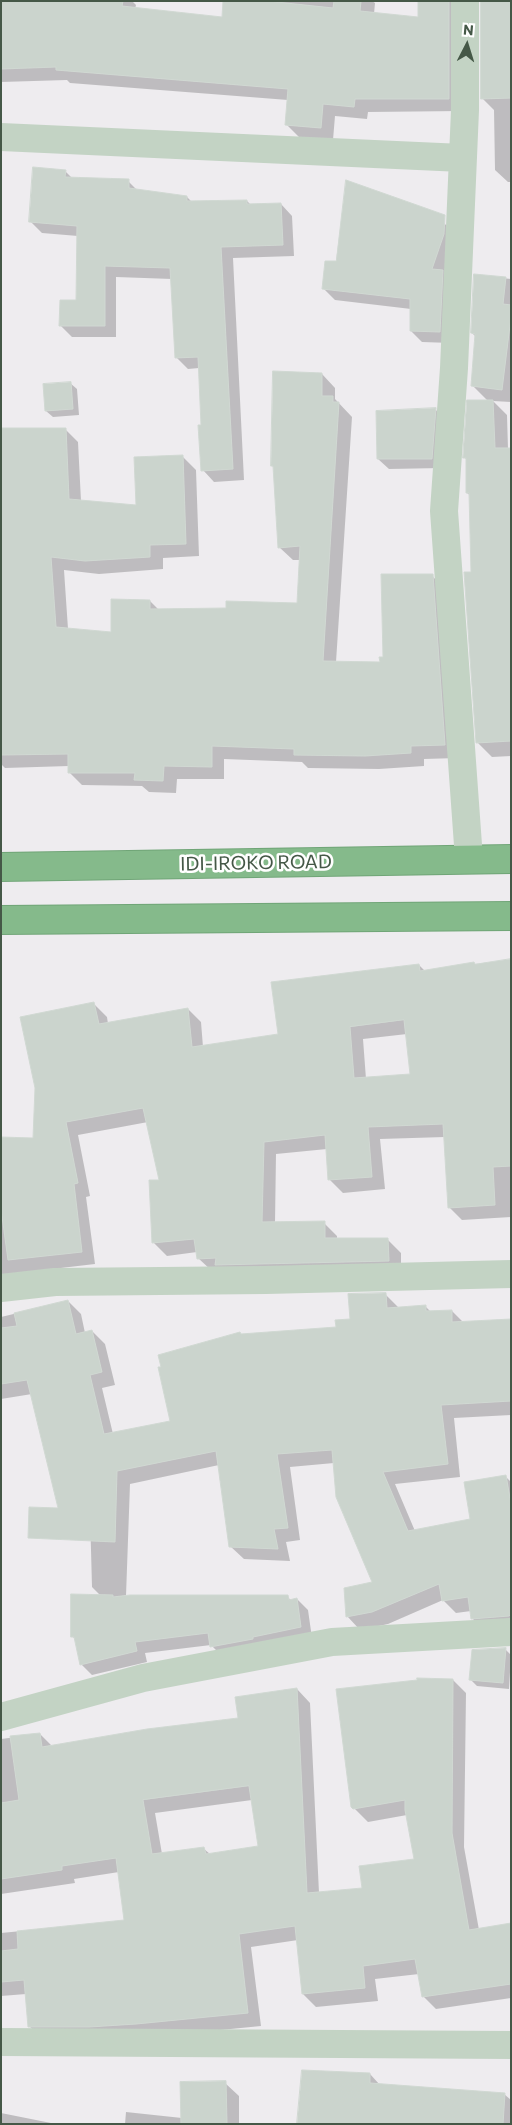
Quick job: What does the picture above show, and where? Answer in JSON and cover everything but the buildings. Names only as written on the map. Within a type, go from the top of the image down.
[{"type":"highway","name":"IDI-IROKO ROAD","points":[[1,867],[511,859]]},
{"type":"highway","points":[[1,920],[511,916]]},
{"type":"street","points":[[466,1],[465,110],[454,368],[444,511],[470,859]]},
{"type":"street","points":[[1,137],[462,158]]},
{"type":"street","points":[[1,1288],[55,1282],[266,1280],[511,1274]]},
{"type":"street","points":[[1,1717],[143,1678],[332,1642],[511,1632]]},
{"type":"street","points":[[1,2042],[511,2045]]}]
